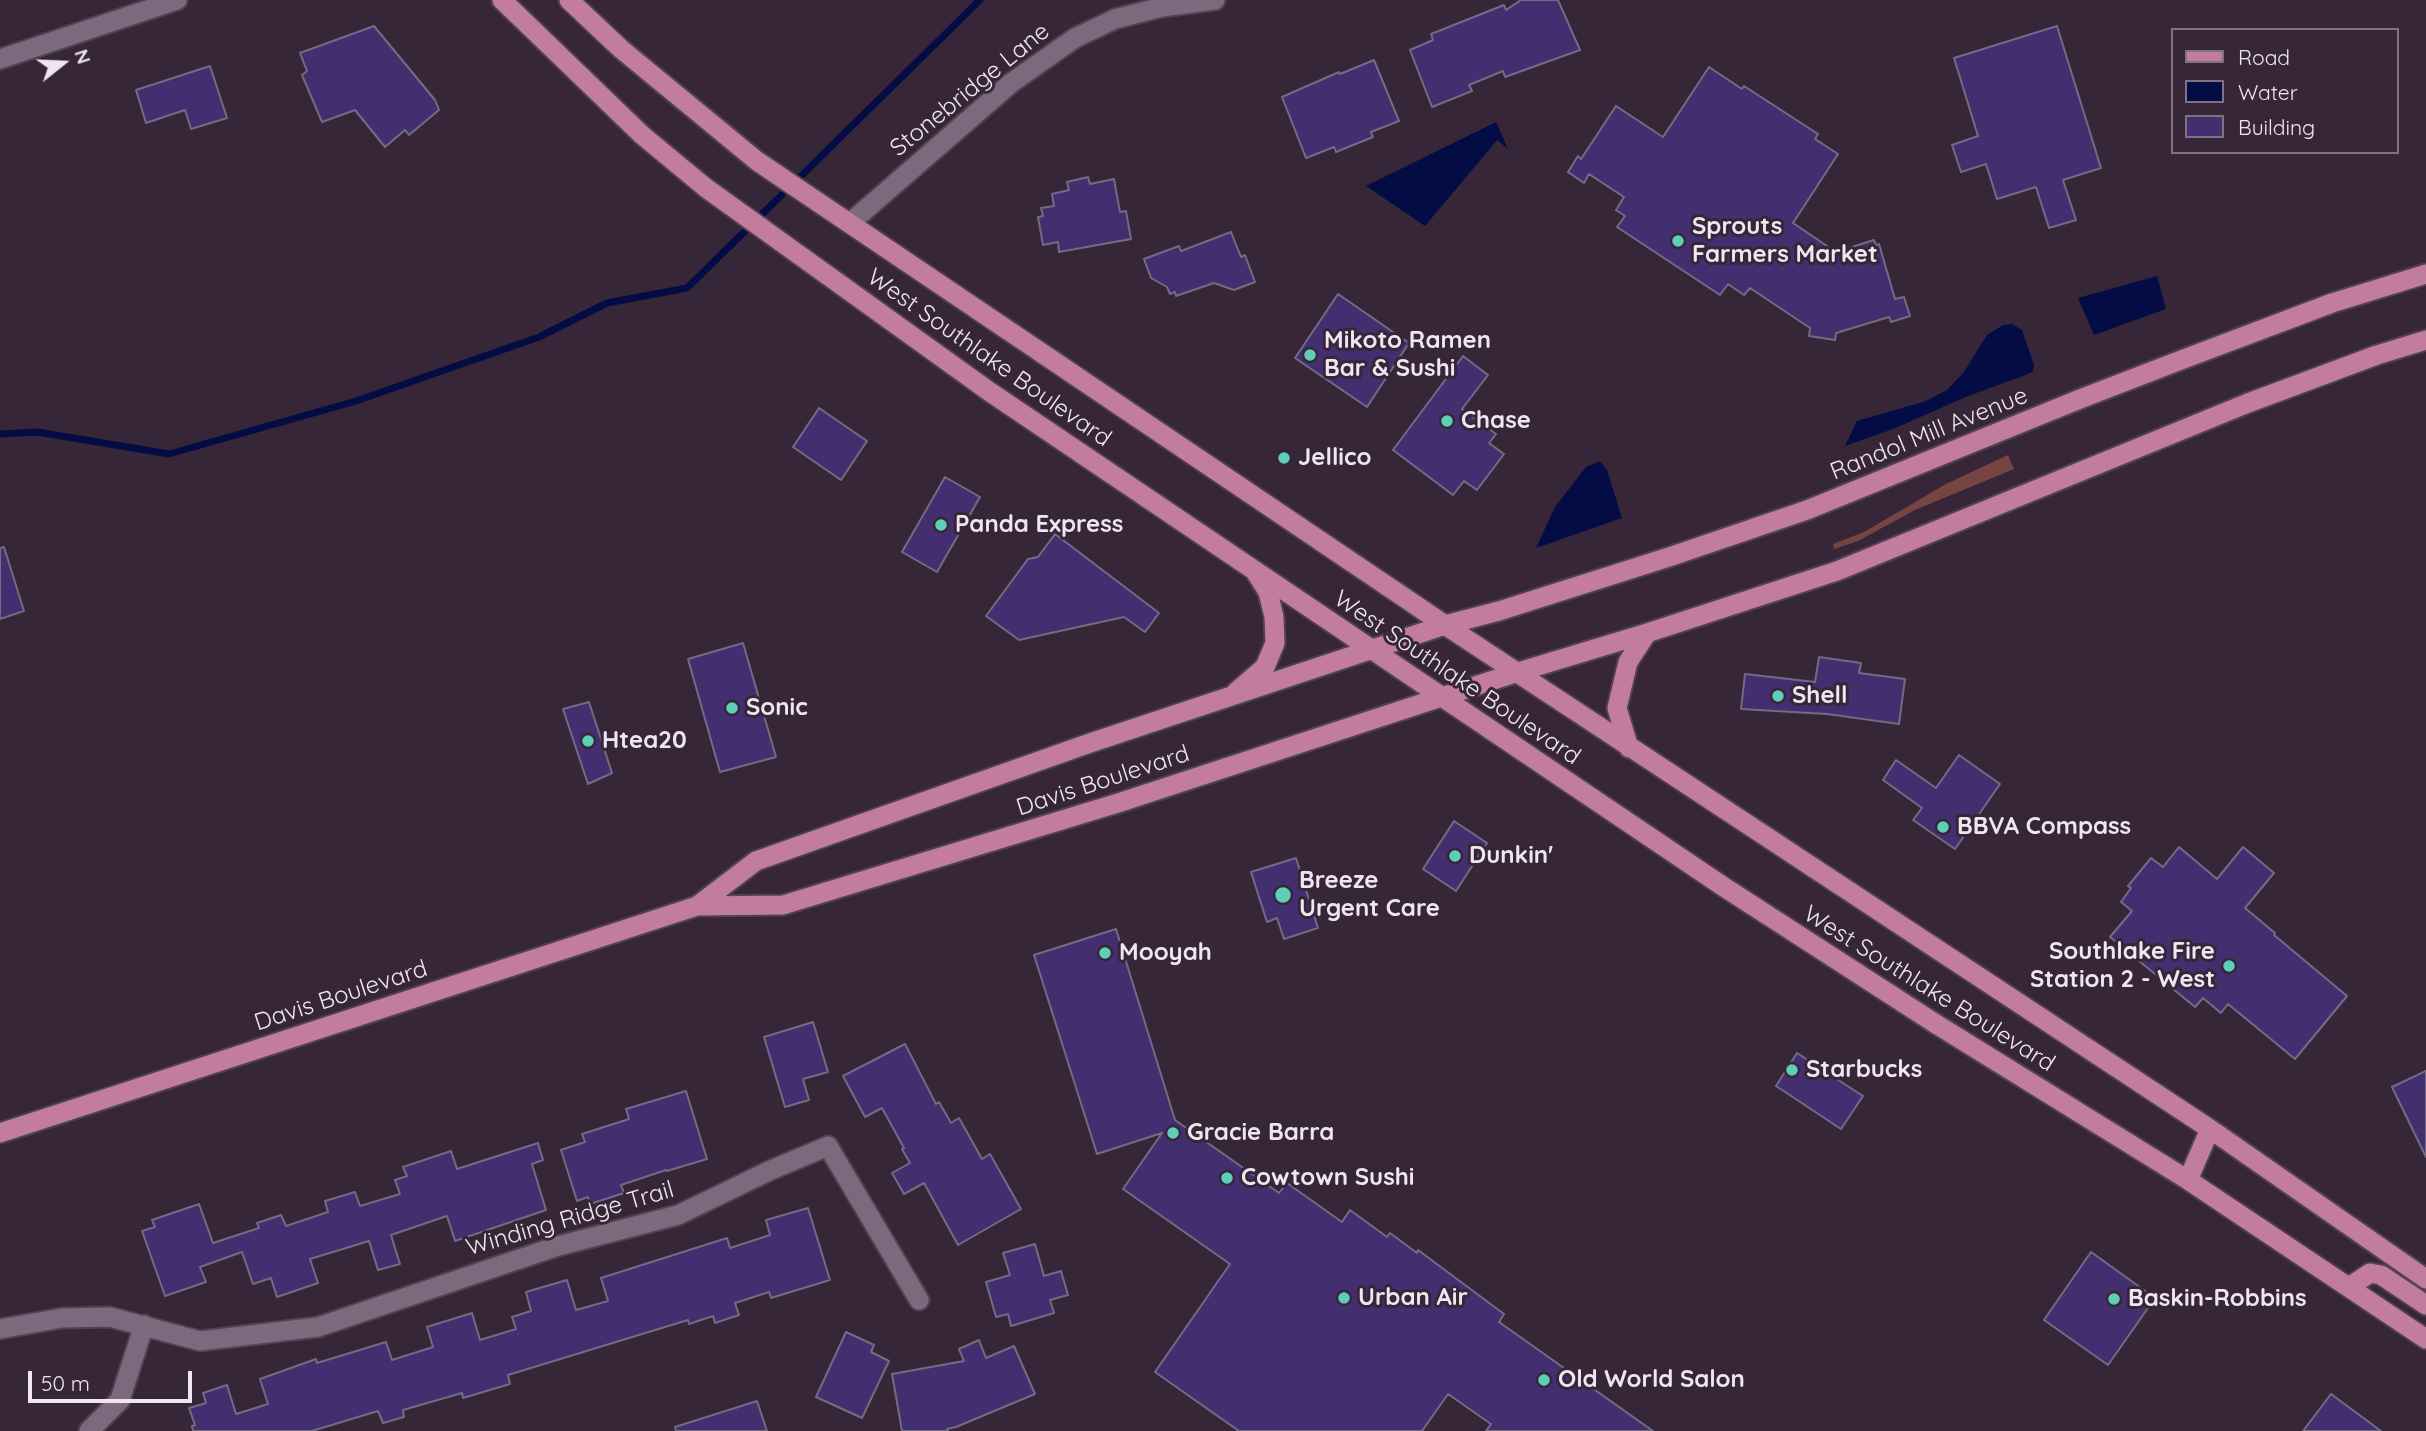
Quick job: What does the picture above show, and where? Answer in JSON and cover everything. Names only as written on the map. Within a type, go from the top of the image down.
[{"type":"main road","name":"West Southlake Boulevard","points":[[502,0],[642,135],[706,187],[990,392],[1373,649],[1440,698],[1795,933],[2188,1180],[2426,1339]]},
{"type":"main road","name":"West Southlake Boulevard","points":[[569,0],[631,57],[757,161],[1445,625],[2210,1129],[2426,1279]]},
{"type":"main road","name":"Randol Mill Avenue","points":[[1445,625],[1499,611],[1669,557],[1807,510],[2169,365],[2332,303],[2426,274]]},
{"type":"main road","points":[[1518,672],[1647,633],[1837,570],[2248,403],[2377,355],[2426,340]]},
{"type":"main road","points":[[1229,698],[1265,667],[1275,643],[1275,617],[1268,592],[1254,569]]},
{"type":"main road","name":"Davis Boulevard","points":[[697,906],[756,861],[1090,743],[1445,625]]},
{"type":"main road","points":[[1629,747],[1617,708],[1628,662],[1647,633]]},
{"type":"main road","name":"Davis Boulevard","points":[[0,1133],[697,906],[783,905],[1118,803],[1518,672]]},
{"type":"main road","points":[[2188,1180],[2210,1129]]},
{"type":"main road","points":[[2349,1287],[2370,1273],[2381,1275],[2426,1305]]},
{"type":"street","points":[[0,59],[177,0]]},
{"type":"street","name":"Stonebridge Lane","points":[[850,223],[1019,77],[1075,38],[1115,19],[1215,0]]},
{"type":"street","name":"Winding Ridge Trail","points":[[0,1328],[62,1318],[110,1317],[200,1341],[318,1327],[558,1246],[678,1215],[828,1146],[919,1300]]},
{"type":"street","points":[[89,1431],[120,1400],[144,1325]]},
{"type":"shaded area","points":[[2008,455],[2014,469],[1915,510],[1858,541],[1834,549],[1833,544],[1864,532],[1946,484]]},
{"type":"water","points":[[1496,122],[1508,149],[1497,140],[1425,226],[1366,186]]},
{"type":"water","points":[[2157,276],[2166,309],[2094,335],[2078,298]]},
{"type":"water","points":[[2012,324],[2022,330],[2034,365],[2033,371],[1845,446],[1857,421],[1926,401],[1947,390],[1964,372],[1987,335],[2003,325]]},
{"type":"water","points":[[1600,461],[1607,470],[1622,518],[1536,548],[1555,507],[1586,467]]},
{"type":"building","points":[[1521,0],[1558,0],[1580,50],[1505,77],[1503,71],[1469,85],[1472,91],[1432,107],[1410,50],[1433,40],[1431,34],[1504,5],[1506,10]]},
{"type":"building","points":[[374,26],[435,100],[439,110],[409,135],[405,130],[385,147],[355,110],[322,122],[302,75],[307,71],[300,53]]},
{"type":"building","points":[[2057,26],[2101,168],[2063,180],[2076,220],[2049,228],[2036,187],[1997,199],[1986,164],[1961,172],[1952,145],[1978,136],[1954,58]]},
{"type":"building","points":[[1374,60],[1399,121],[1371,132],[1373,137],[1336,152],[1334,147],[1306,158],[1282,97]]},
{"type":"building","points":[[210,66],[227,118],[191,129],[185,110],[146,123],[136,90]]},
{"type":"building","points":[[1709,67],[1742,89],[1744,86],[1818,134],[1815,139],[1838,154],[1793,223],[1836,252],[1874,240],[1876,245],[1879,244],[1895,299],[1904,297],[1910,316],[1891,322],[1889,317],[1836,333],[1835,340],[1809,336],[1810,328],[1750,288],[1744,295],[1728,284],[1720,295],[1617,227],[1625,216],[1616,210],[1624,197],[1589,174],[1584,183],[1568,172],[1578,156],[1581,159],[1616,106],[1663,137]]},
{"type":"building","points":[[1088,177],[1090,184],[1114,179],[1120,212],[1126,211],[1131,239],[1059,252],[1058,242],[1043,245],[1038,217],[1043,216],[1041,208],[1054,206],[1052,194],[1069,190],[1067,182]]},
{"type":"building","points":[[1231,232],[1241,257],[1245,255],[1255,282],[1234,290],[1214,283],[1176,296],[1175,292],[1170,294],[1167,287],[1151,278],[1144,259],[1179,246],[1181,251]]},
{"type":"building","points":[[1338,294],[1409,343],[1367,407],[1295,358]]},
{"type":"building","name":"Chase","points":[[1463,356],[1488,375],[1462,409],[1496,434],[1489,443],[1504,454],[1477,490],[1464,481],[1453,495],[1393,450]]},
{"type":"building","points":[[819,408],[867,441],[841,480],[793,447]]},
{"type":"building","name":"Panda Express","points":[[945,477],[980,497],[937,572],[902,552]]},
{"type":"building","points":[[1055,534],[1159,613],[1145,632],[1124,617],[1019,640],[986,616],[1028,559],[1038,557]]},
{"type":"building","points":[[4,547],[24,611],[0,619],[0,548]]},
{"type":"building","name":"Sonic","points":[[743,643],[776,757],[720,772],[688,659]]},
{"type":"building","points":[[1819,657],[1861,663],[1859,673],[1905,679],[1899,724],[1827,714],[1741,709],[1745,674],[1815,682]]},
{"type":"building","name":"Htea20","points":[[589,702],[612,773],[588,784],[563,709]]},
{"type":"building","points":[[1959,755],[2000,784],[1955,849],[1913,820],[1922,808],[1883,780],[1896,760],[1936,788]]},
{"type":"building","name":"Dunkin'","points":[[1454,821],[1487,843],[1456,891],[1423,869]]},
{"type":"building","name":"Southlake Fire Station 2 - West","points":[[2179,847],[2217,879],[2243,847],[2274,873],[2245,908],[2347,996],[2295,1059],[2228,1004],[2221,1013],[2203,998],[2195,1007],[2110,937],[2132,911],[2121,902],[2131,888],[2128,886],[2151,858],[2163,867]]},
{"type":"building","name":"Breeze Urgent Care","points":[[1296,858],[1318,928],[1284,939],[1277,918],[1267,922],[1251,872]]},
{"type":"building","points":[[1116,929],[1175,1120],[1279,1193],[1287,1183],[1342,1222],[1350,1210],[1387,1237],[1390,1233],[1417,1253],[1418,1250],[1504,1314],[1499,1322],[1653,1431],[1486,1431],[1491,1424],[1448,1394],[1422,1431],[1239,1431],[1155,1372],[1230,1264],[1123,1189],[1162,1133],[1097,1154],[1034,955]]},
{"type":"building","points":[[813,1022],[828,1072],[803,1079],[809,1100],[785,1107],[764,1037]]},
{"type":"building","points":[[905,1044],[936,1104],[939,1102],[951,1123],[959,1118],[982,1159],[990,1154],[1021,1209],[958,1245],[924,1183],[904,1194],[892,1173],[910,1163],[902,1149],[904,1148],[882,1108],[865,1117],[843,1076]]},
{"type":"building","points":[[1797,1053],[1863,1096],[1841,1129],[1776,1086]]},
{"type":"building","points":[[2426,1071],[2426,1157],[2392,1087]]},
{"type":"building","points":[[686,1091],[707,1159],[621,1185],[624,1193],[590,1204],[588,1197],[577,1201],[561,1150],[585,1142],[582,1134],[629,1119],[626,1109]]},
{"type":"building","points":[[538,1143],[543,1160],[532,1164],[546,1210],[455,1241],[447,1216],[391,1235],[400,1264],[378,1270],[369,1241],[310,1259],[318,1283],[277,1297],[271,1278],[253,1284],[242,1252],[200,1267],[206,1282],[165,1296],[142,1231],[155,1227],[152,1220],[199,1204],[213,1243],[259,1228],[257,1223],[281,1215],[286,1226],[328,1212],[325,1201],[355,1192],[360,1206],[400,1194],[395,1180],[407,1176],[403,1167],[451,1151],[457,1169]]},
{"type":"building","points":[[808,1208],[830,1280],[771,1298],[769,1292],[735,1303],[739,1315],[715,1323],[713,1316],[689,1324],[688,1320],[508,1375],[510,1384],[463,1398],[462,1393],[403,1410],[404,1417],[383,1423],[378,1411],[312,1431],[193,1431],[192,1426],[195,1425],[189,1408],[206,1403],[203,1393],[227,1385],[236,1414],[268,1404],[260,1379],[316,1359],[317,1363],[386,1342],[392,1360],[433,1347],[427,1327],[472,1313],[480,1340],[516,1329],[512,1317],[531,1311],[526,1292],[567,1280],[576,1310],[608,1301],[601,1278],[727,1238],[730,1248],[770,1235],[766,1220]]},
{"type":"building","points":[[1035,1244],[1044,1276],[1061,1271],[1068,1295],[1050,1300],[1054,1313],[1011,1326],[1008,1314],[996,1317],[986,1282],[1010,1275],[1003,1253]]},
{"type":"building","points":[[2091,1252],[2155,1298],[2108,1365],[2044,1320]]},
{"type":"building","points":[[846,1332],[874,1345],[871,1352],[889,1361],[862,1418],[816,1397]]},
{"type":"building","points":[[979,1340],[986,1358],[1014,1346],[1035,1394],[947,1429],[948,1431],[902,1431],[892,1374],[964,1361],[959,1349]]},
{"type":"building","points":[[2331,1394],[2381,1431],[2303,1431]]},
{"type":"building","points":[[757,1401],[767,1431],[676,1431],[675,1427]]},
{"type":"waterway","points":[[0,434],[37,432],[169,454],[356,401],[539,337],[607,303],[687,288],[980,0]]},
{"type":"place","name":"Sprouts Farmers Market","points":[[1678,241]]},
{"type":"place","name":"Mikoto Ramen Bar & Sushi","points":[[1310,355]]},
{"type":"place","name":"Chase","points":[[1447,421]]},
{"type":"place","name":"Jellico","points":[[1284,458]]},
{"type":"place","name":"Panda Express","points":[[941,525]]},
{"type":"place","name":"Shell","points":[[1778,696]]},
{"type":"place","name":"Sonic","points":[[732,708]]},
{"type":"place","name":"Htea20","points":[[588,741]]},
{"type":"place","name":"BBVA Compass","points":[[1943,827]]},
{"type":"place","name":"Dunkin'","points":[[1455,856]]},
{"type":"place","name":"Breeze Urgent Care","points":[[1283,895]]},
{"type":"place","name":"Mooyah","points":[[1105,953]]},
{"type":"place","name":"Southlake Fire Station 2 - West","points":[[2229,966]]},
{"type":"place","name":"Starbucks","points":[[1792,1070]]},
{"type":"place","name":"Gracie Barra","points":[[1173,1133]]},
{"type":"place","name":"Cowtown Sushi","points":[[1227,1178]]},
{"type":"place","name":"Urban Air","points":[[1344,1298]]},
{"type":"place","name":"Baskin-Robbins","points":[[2114,1299]]},
{"type":"place","name":"Old World Salon","points":[[1544,1380]]}]
